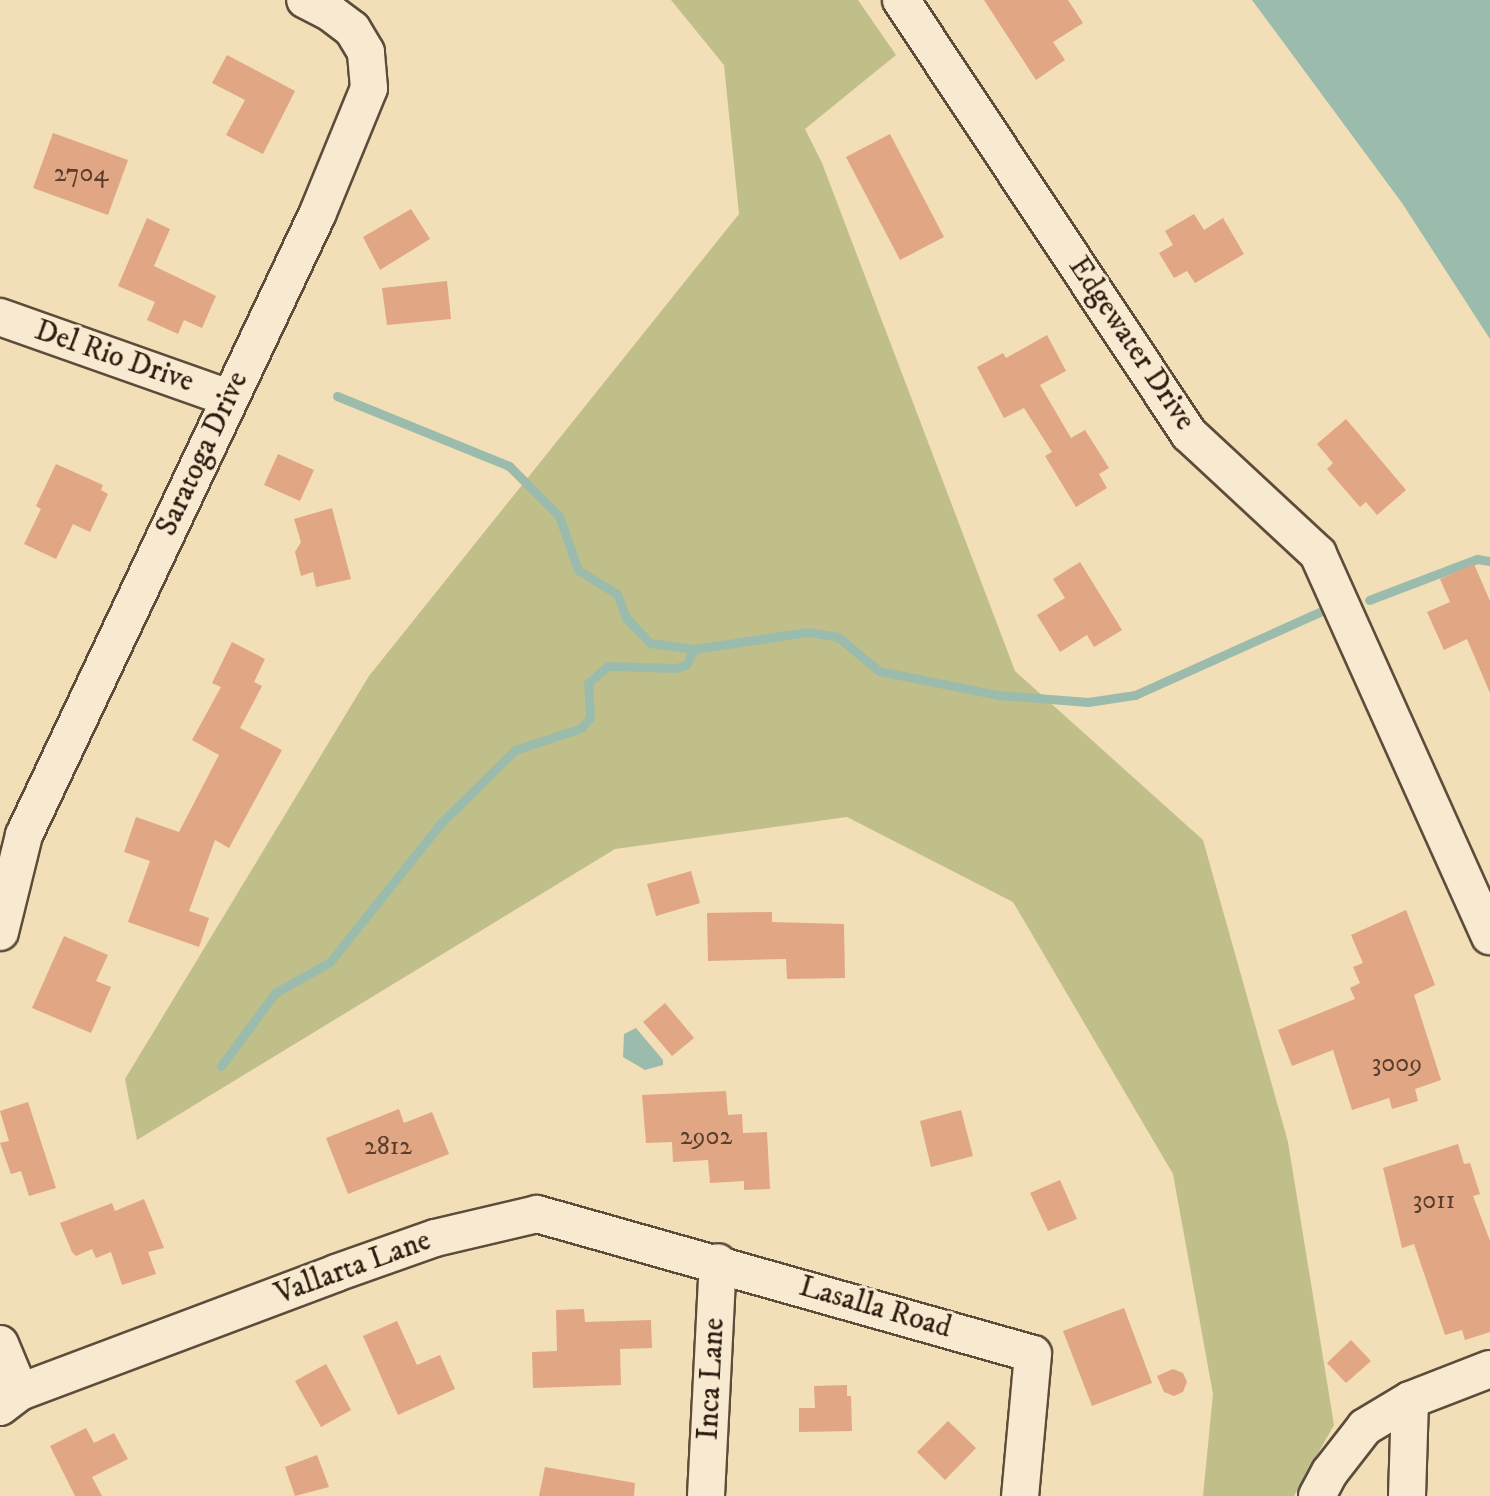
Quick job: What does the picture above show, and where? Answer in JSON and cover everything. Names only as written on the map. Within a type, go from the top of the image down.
[{"type":"street","name":"Saratoga Drive","points":[[0,932],[12,831],[317,215],[369,88],[366,52],[352,29],[305,0]]},
{"type":"street","name":"Edgewater Drive","points":[[901,0],[1189,434],[1318,554],[1490,936]]},
{"type":"street","name":"Del Rio Drive","points":[[0,317],[229,398]]},
{"type":"street","name":"Vallarta Lane","points":[[10,1400],[435,1238],[537,1214],[718,1262]]},
{"type":"street","name":"Lasalla Road","points":[[718,1262],[1033,1354],[1020,1496]]},
{"type":"street","name":"Inca Lane","points":[[706,1496],[718,1262]]},
{"type":"street","points":[[0,1344],[10,1400]]},
{"type":"street","points":[[1317,1496],[1330,1472],[1365,1427],[1410,1400],[1490,1369]]},
{"type":"street","points":[[1407,1496],[1410,1400]]},
{"type":"shaded area","points":[[671,0],[858,0],[896,55],[805,129],[822,163],[1015,671],[1203,840],[1288,1142],[1334,1425],[1294,1496],[1203,1496],[1213,1394],[1173,1174],[1013,902],[847,817],[615,849],[137,1140],[125,1079],[369,676],[739,214],[724,65]]},
{"type":"shaded area","points":[[1252,0],[1490,0],[1490,339],[1402,203]]},
{"type":"shaded area","points":[[636,1028],[663,1060],[663,1065],[645,1070],[623,1057],[624,1034]]},
{"type":"building","points":[[984,0],[1068,0],[1083,23],[1053,42],[1065,60],[1036,80]]},
{"type":"building","points":[[227,55],[295,91],[263,154],[226,135],[245,100],[212,83]]},
{"type":"building","points":[[53,133],[128,160],[108,215],[33,188]]},
{"type":"building","points":[[890,134],[944,237],[900,260],[846,157]]},
{"type":"building","points":[[411,209],[430,239],[380,270],[363,237]]},
{"type":"building","points":[[1194,214],[1204,230],[1223,218],[1244,254],[1195,283],[1187,271],[1174,278],[1159,253],[1173,245],[1165,231]]},
{"type":"building","points":[[147,218],[170,229],[154,266],[216,296],[202,328],[184,320],[178,334],[147,320],[155,302],[118,286]]},
{"type":"building","points":[[447,281],[451,319],[387,325],[382,288]]},
{"type":"building","points":[[1047,335],[1066,371],[1040,385],[1071,438],[1085,430],[1109,468],[1099,474],[1107,488],[1076,507],[1045,456],[1052,452],[1024,408],[1004,418],[977,367],[1003,353],[1006,358]]},
{"type":"building","points":[[1346,419],[1406,490],[1377,515],[1366,502],[1360,507],[1327,469],[1333,463],[1317,444]]},
{"type":"building","points":[[278,454],[314,470],[300,501],[264,485]]},
{"type":"building","points":[[56,464],[103,485],[101,490],[108,494],[90,532],[73,524],[56,559],[24,544],[41,509],[36,506]]},
{"type":"building","points":[[332,508],[351,579],[316,587],[313,572],[301,576],[295,552],[301,542],[294,519]]},
{"type":"building","points":[[1080,562],[1122,630],[1094,647],[1087,635],[1060,652],[1037,615],[1065,598],[1053,579]]},
{"type":"building","points":[[1474,564],[1490,601],[1490,693],[1467,639],[1444,650],[1427,612],[1450,602],[1440,579]]},
{"type":"building","points":[[232,642],[265,659],[254,682],[262,686],[240,728],[282,750],[229,848],[215,840],[189,911],[209,918],[199,947],[128,922],[150,861],[124,852],[136,817],[179,832],[219,755],[192,740],[221,687],[212,683]]},
{"type":"building","points":[[691,871],[700,903],[656,916],[647,884]]},
{"type":"building","points":[[1406,910],[1435,985],[1414,995],[1441,1080],[1415,1089],[1418,1101],[1392,1109],[1389,1098],[1352,1110],[1333,1050],[1292,1066],[1278,1030],[1355,999],[1350,988],[1360,983],[1353,967],[1363,963],[1351,935]]},
{"type":"building","points":[[772,912],[772,922],[844,924],[845,978],[787,979],[786,959],[708,961],[707,913]]},
{"type":"building","points":[[64,936],[108,955],[96,981],[111,987],[91,1033],[32,1008]]},
{"type":"building","points":[[665,1003],[694,1038],[672,1056],[643,1022]]},
{"type":"building","points":[[726,1091],[728,1115],[742,1114],[743,1133],[767,1132],[770,1189],[744,1190],[744,1181],[710,1183],[708,1160],[673,1162],[672,1142],[646,1143],[642,1095]]},
{"type":"building","points":[[28,1102],[56,1188],[29,1196],[21,1171],[11,1174],[0,1143],[9,1141],[0,1111]]},
{"type":"building","points":[[399,1109],[404,1123],[432,1112],[449,1154],[348,1194],[326,1138]]},
{"type":"building","points":[[961,1110],[973,1156],[931,1167],[920,1121]]},
{"type":"building","points":[[1458,1144],[1464,1164],[1470,1163],[1480,1194],[1473,1196],[1490,1241],[1490,1332],[1465,1340],[1462,1330],[1445,1335],[1414,1244],[1402,1248],[1383,1168]]},
{"type":"building","points":[[1060,1180],[1077,1219],[1048,1231],[1030,1193]]},
{"type":"building","points":[[144,1199],[164,1248],[148,1252],[156,1274],[122,1285],[111,1252],[96,1258],[92,1249],[76,1256],[72,1252],[60,1223],[112,1203],[115,1211]]},
{"type":"building","points":[[1124,1308],[1152,1383],[1092,1406],[1063,1331]]},
{"type":"building","points":[[584,1309],[585,1322],[651,1320],[652,1348],[620,1349],[621,1385],[533,1388],[532,1352],[557,1351],[556,1310]]},
{"type":"building","points":[[397,1321],[417,1365],[440,1355],[455,1389],[398,1415],[363,1336]]},
{"type":"building","points":[[1351,1340],[1371,1361],[1346,1383],[1327,1363]]},
{"type":"building","points":[[326,1364],[351,1410],[321,1427],[295,1381]]},
{"type":"building","points":[[1173,1369],[1183,1373],[1187,1382],[1183,1392],[1174,1396],[1164,1392],[1157,1376]]},
{"type":"building","points":[[847,1385],[847,1396],[851,1396],[852,1431],[799,1432],[799,1408],[815,1408],[814,1386]]},
{"type":"building","points":[[948,1421],[976,1448],[945,1480],[917,1452]]},
{"type":"building","points":[[86,1428],[94,1443],[114,1433],[128,1459],[92,1477],[102,1496],[75,1496],[50,1446]]},
{"type":"building","points":[[317,1455],[329,1487],[295,1496],[285,1467]]},
{"type":"building","points":[[545,1467],[635,1483],[634,1496],[539,1496]]},
{"type":"waterway","points":[[337,396],[509,466],[559,516],[578,570],[617,594],[626,618],[650,643],[694,649]]},
{"type":"waterway","points":[[1369,600],[1477,559],[1490,561]]},
{"type":"waterway","points":[[221,1066],[275,993],[330,962],[441,823],[515,750],[581,728],[590,718],[588,683],[608,666],[676,668],[686,665],[694,649],[808,632],[838,637],[879,671],[998,695],[1088,702],[1135,695],[1329,608]]}]
